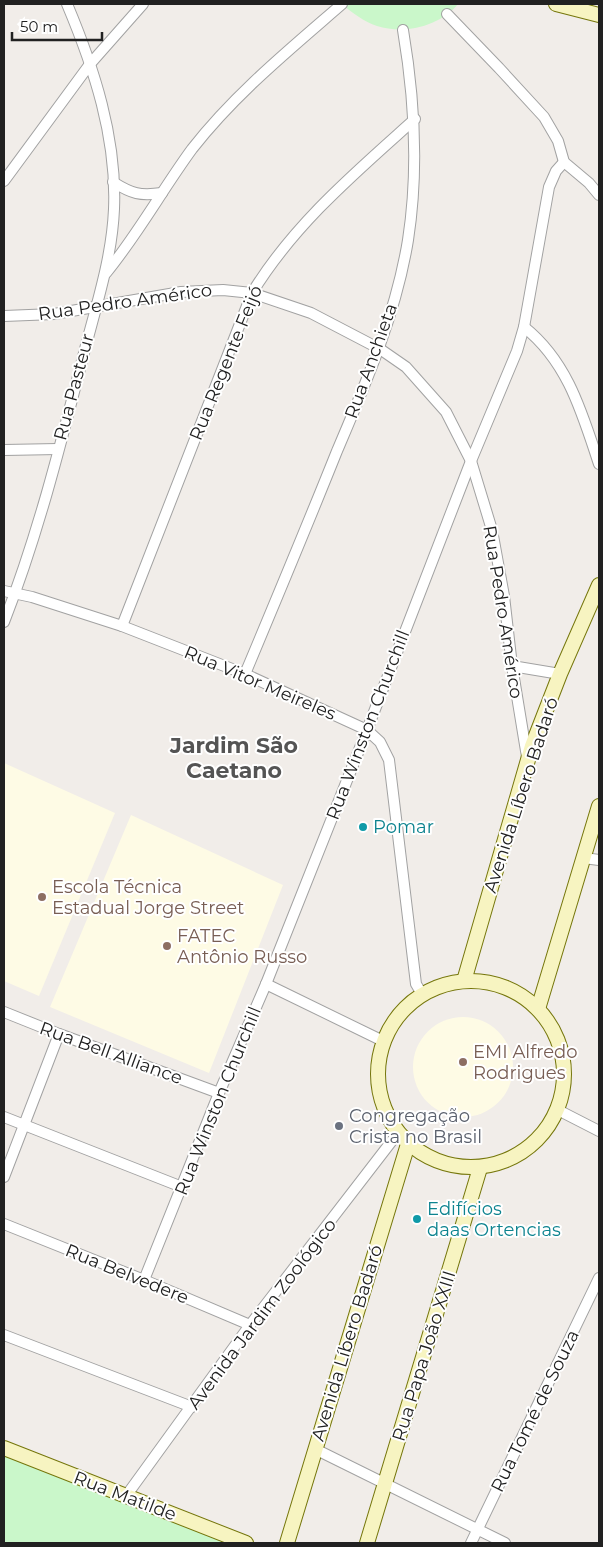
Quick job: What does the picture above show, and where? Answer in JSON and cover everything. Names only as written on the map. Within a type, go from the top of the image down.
[{"type":"street","name":"Rua Pasteur","points":[[4,622],[15,593],[58,449],[105,274],[114,209],[109,141],[101,99],[67,4]]},
{"type":"street","points":[[4,181],[90,64],[143,4]]},
{"type":"street","points":[[105,274],[130,243],[162,192],[193,148],[258,77],[342,4]]},
{"type":"street","points":[[556,4],[599,15]]},
{"type":"street","points":[[447,14],[500,68],[544,118],[558,141],[564,162],[589,183],[599,195]]},
{"type":"street","name":"Rua Anchieta","points":[[245,674],[380,349],[399,282],[408,240],[414,180],[415,119],[410,68],[403,30]]},
{"type":"street","name":"Rua Regente Feijó","points":[[122,626],[252,293],[278,256],[309,218],[336,190],[415,119]]},
{"type":"street","name":"Rua Winston Churchill","points":[[144,1280],[219,1093],[266,984],[471,461],[517,350],[524,327],[549,187],[556,171],[564,162]]},
{"type":"street","points":[[113,182],[127,191],[143,195],[162,192]]},
{"type":"street","name":"Rua Pedro Américo","points":[[4,316],[54,314],[181,292],[223,290],[252,293],[311,313],[380,349],[406,368],[446,412],[471,461],[492,530],[504,596],[512,666],[528,762]]},
{"type":"street","points":[[524,327],[538,338],[553,356],[568,380],[586,422],[599,464]]},
{"type":"street","points":[[4,450],[58,449]]},
{"type":"street","name":"Avenida Líbero Badaró","points":[[464,981],[528,762],[560,674],[599,585]]},
{"type":"street","name":"Rua Vitor Meireles","points":[[4,591],[32,597],[122,626],[245,674],[367,730],[380,742],[389,760],[416,984],[422,994]]},
{"type":"street","points":[[512,666],[560,674]]},
{"type":"street","points":[[538,1009],[599,806]]},
{"type":"street","points":[[584,858],[599,860]]},
{"type":"street","points":[[464,981],[483,981],[508,988],[530,1001],[548,1020],[560,1043],[565,1068],[563,1094],[558,1110],[541,1137],[524,1153],[503,1163],[480,1168],[454,1166],[438,1161],[408,1144],[398,1133],[388,1116],[381,1098],[378,1079],[378,1060],[384,1040],[399,1014],[422,994],[440,986],[464,981]]},
{"type":"street","points":[[266,984],[384,1040]]},
{"type":"street","name":"Rua Bell Alliance","points":[[4,1012],[219,1093]]},
{"type":"street","points":[[4,1177],[59,1034]]},
{"type":"street","points":[[558,1110],[599,1131]]},
{"type":"street","points":[[4,1117],[182,1187]]},
{"type":"street","name":"Avenida Jardim Zoológico","points":[[126,1496],[250,1325],[398,1133]]},
{"type":"street","name":"Avenida Líbero Badaró","points":[[287,1543],[408,1144]]},
{"type":"street","name":"Rua Papa João XXIII","points":[[367,1543],[480,1168]]},
{"type":"street","name":"Rua Belvedere","points":[[4,1224],[250,1325]]},
{"type":"street","name":"Rua Tomé de Souza","points":[[471,1543],[599,1278]]},
{"type":"street","points":[[4,1335],[192,1407]]},
{"type":"street","name":"Rua Matilde","points":[[4,1448],[246,1543]]},
{"type":"street","points":[[315,1448],[505,1543]]},
{"type":"shaded area","name":"Escola Técnica Estadual Jorge Street","points":[[4,763],[115,813],[39,996],[4,981]]},
{"type":"shaded area","name":"FATEC Antônio Russo","points":[[131,815],[283,885],[209,1073],[50,1007]]},
{"type":"shaded area","name":"EMI Alfredo Rodrigues","points":[[463,1017],[473,1018],[491,1025],[505,1039],[512,1057],[512,1077],[505,1095],[491,1109],[473,1116],[463,1117],[453,1116],[435,1109],[421,1095],[414,1077],[413,1067],[414,1057],[421,1039],[435,1025],[453,1018]]},
{"type":"green space","points":[[341,4],[458,4],[442,18],[421,27],[388,29],[372,24]]},
{"type":"green space","points":[[4,1455],[228,1543],[4,1543]]},
{"type":"place","name":"Pomar","points":[[363,827]]},
{"type":"place","name":"Escola Técnica Estadual Jorge Street","points":[[42,897]]},
{"type":"place","name":"FATEC Antônio Russo","points":[[167,946]]},
{"type":"place","name":"EMI Alfredo Rodrigues","points":[[463,1062]]},
{"type":"place","name":"Congregação Crista no Brasil","points":[[339,1126]]},
{"type":"place","name":"Edifícios daas Ortencias","points":[[417,1219]]},
{"type":"district","name":"Jardim São Caetano","points":[[234,758]]}]
